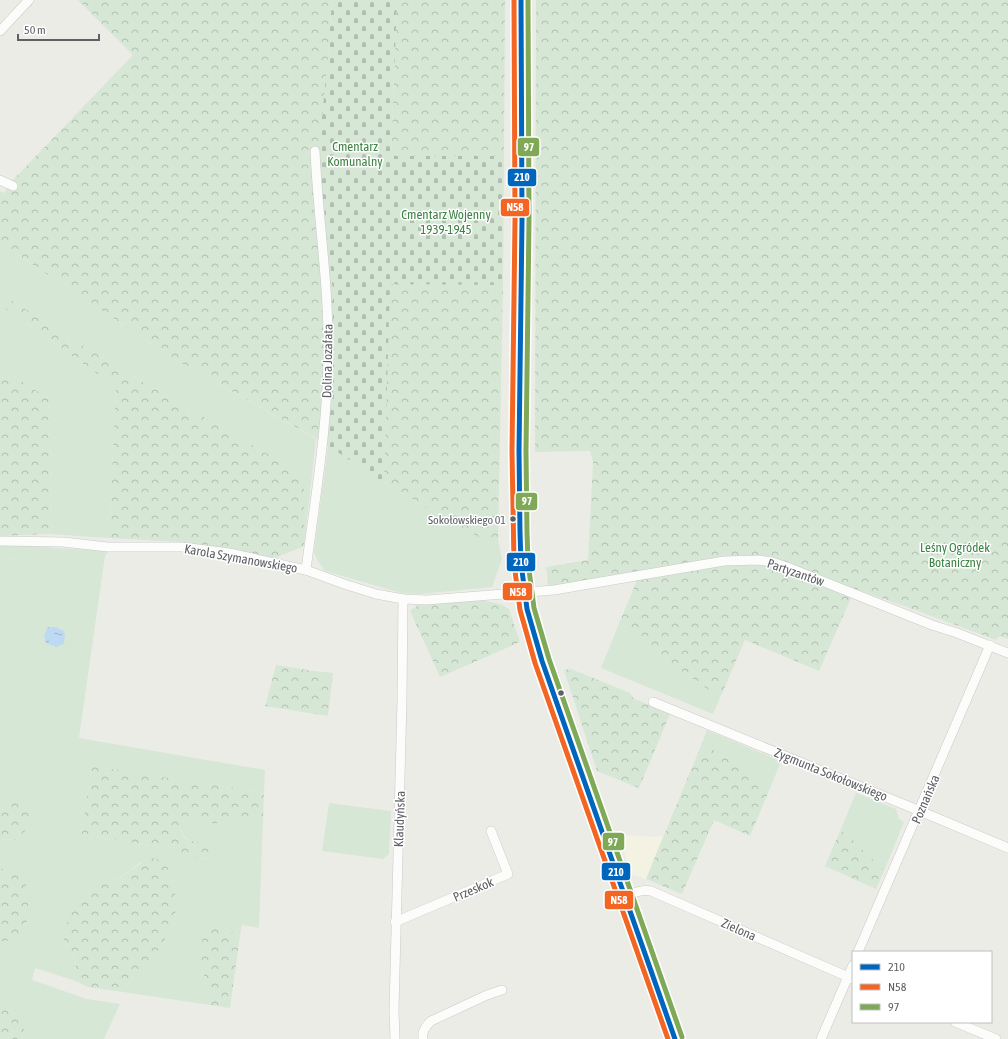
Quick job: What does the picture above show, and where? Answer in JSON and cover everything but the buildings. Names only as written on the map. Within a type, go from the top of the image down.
[{"type":"street","points":[[0,31],[29,0]]},
{"type":"street","points":[[521,0],[522,221],[519,451],[520,558],[527,609],[536,643],[675,1039]]},
{"type":"street","name":"Dolina Jozafata","points":[[306,570],[328,393],[328,352],[324,263],[319,218],[315,151]]},
{"type":"street","points":[[0,180],[13,186]]},
{"type":"street","name":"Karola Szymanowskiego","points":[[0,541],[63,542],[108,547],[182,547],[229,553],[306,570],[376,594],[403,599],[427,600],[525,592]]},
{"type":"street","name":"Partyzantów","points":[[525,592],[554,590],[724,561],[758,560],[772,562],[787,567],[932,625],[1008,653]]},
{"type":"street","name":"Klaudyńska","points":[[395,1039],[394,1010],[403,599]]},
{"type":"street","name":"Poznańska","points":[[858,951],[990,646]]},
{"type":"street","name":"Zygmunta Sokołowskiego","points":[[653,702],[1008,848]]},
{"type":"street","name":"Przeskok","points":[[396,922],[508,874],[491,832]]},
{"type":"street","name":"Zielona","points":[[625,896],[639,891],[651,891],[850,978]]},
{"type":"street","points":[[821,1039],[850,978]]},
{"type":"street","points":[[423,1039],[423,1031],[431,1021],[487,995],[502,990]]},
{"type":"street","points":[[957,1023],[996,1039]]},
{"type":"shaded area","points":[[622,835],[663,836],[646,879],[631,874],[620,838]]},
{"type":"green space","points":[[78,0],[332,0],[328,56],[389,290],[390,284],[503,285],[498,540],[494,546],[384,483],[324,443],[176,360],[0,243],[0,191],[4,193],[11,182],[133,55]]},
{"type":"green space","name":"Cmentarz Komunalny","points":[[332,0],[397,0],[391,156],[504,156],[503,285],[390,284],[384,483],[324,443],[333,394],[333,289],[318,157]]},
{"type":"green space","points":[[397,0],[505,0],[504,156],[391,156]]},
{"type":"green space","name":"Leśny Ogródek Botaniczny","points":[[536,0],[1008,0],[1008,639],[999,636],[996,640],[772,558],[549,589],[546,567],[588,560],[593,462],[590,451],[535,452]]},
{"type":"green space","points":[[0,243],[176,360],[316,439],[304,546],[304,475],[122,370],[0,293]]},
{"type":"green space","points":[[0,293],[122,370],[304,475],[304,546],[275,558],[178,542],[109,538],[116,387],[0,305]]},
{"type":"green space","points":[[0,305],[116,387],[109,538],[48,534],[52,524],[49,399],[0,367]]},
{"type":"green space","points":[[0,367],[49,399],[52,524],[48,534],[0,536]]},
{"type":"green space","points":[[328,446],[384,483],[494,546],[498,540],[502,559],[492,587],[421,594],[401,593],[325,571],[314,553]]},
{"type":"green space","points":[[0,545],[9,545],[13,559],[0,561]]},
{"type":"green space","points":[[9,545],[109,551],[105,556],[79,738],[265,770],[264,793],[92,766],[81,835],[172,848],[189,855],[207,859],[209,845],[189,840],[183,834],[181,823],[185,820],[196,820],[208,824],[231,821],[263,821],[259,928],[242,925],[240,936],[218,925],[201,961],[210,1005],[123,992],[132,978],[174,925],[177,901],[172,879],[140,862],[116,880],[88,890],[65,944],[72,953],[75,961],[73,980],[35,968],[32,980],[87,999],[120,1004],[104,1039],[21,1039],[25,1028],[16,1015],[0,1004],[0,941],[27,924],[28,906],[4,869],[0,868],[0,839],[15,840],[4,801],[0,807],[0,561],[13,559]]},
{"type":"green space","points":[[719,565],[772,565],[851,598],[819,671],[745,640],[720,698],[618,626],[637,580]]},
{"type":"green space","points":[[477,599],[500,604],[509,609],[520,642],[440,677],[410,611],[418,605]]},
{"type":"green space","points":[[618,626],[720,698],[713,714],[601,668]]},
{"type":"green space","points":[[276,665],[333,673],[328,716],[265,706]]},
{"type":"green space","points":[[571,669],[630,693],[633,698],[670,714],[639,788],[597,771],[564,670]]},
{"type":"green space","points":[[707,730],[781,761],[771,786],[702,743]]},
{"type":"green space","points":[[702,743],[771,786],[750,836],[714,820],[682,894],[646,879]]},
{"type":"green space","points":[[92,766],[264,793],[263,821],[231,821],[208,824],[196,820],[185,820],[181,823],[182,835],[189,840],[209,845],[216,852],[212,856],[206,858],[194,858],[172,848],[81,835]]},
{"type":"green space","points":[[856,793],[896,809],[899,819],[904,822],[884,871],[847,835],[840,831]]},
{"type":"green space","points":[[4,801],[18,801],[29,810],[31,826],[15,840],[0,839],[0,807]]},
{"type":"green space","points":[[329,803],[391,811],[389,854],[383,859],[322,851]]},
{"type":"green space","points":[[840,831],[847,834],[884,871],[876,889],[825,866]]},
{"type":"green space","points":[[150,858],[157,859],[166,864],[172,879],[177,901],[174,925],[158,950],[132,978],[123,992],[88,987],[73,980],[76,961],[65,944],[64,935],[76,900],[84,892],[120,878]]},
{"type":"green space","points":[[0,868],[18,873],[25,878],[28,900],[27,924],[24,930],[19,936],[3,941],[0,941]]},
{"type":"green space","points":[[211,925],[218,925],[240,936],[230,1008],[210,1005],[201,961],[203,929]]},
{"type":"green space","points":[[0,1004],[16,1015],[28,1018],[21,1039],[0,1039]]},
{"type":"water","points":[[48,627],[56,627],[64,631],[64,644],[56,647],[46,643],[44,635]]},
{"type":"transit line","name":"N58","points":[[514,0],[515,221],[512,451],[514,563],[520,610],[535,663],[668,1039]]},
{"type":"transit line","name":"210","points":[[521,0],[522,221],[519,451],[521,563],[527,609],[542,661],[675,1039]]},
{"type":"transit line","name":"97","points":[[528,0],[529,221],[526,451],[528,562],[534,608],[549,659],[682,1037]]},
{"type":"place","name":"Sokołowskiego 01","points":[[513,519]]},
{"type":"park label","name":"Cmentarz Wojenny 1939-1945","points":[[446,222]]}]
